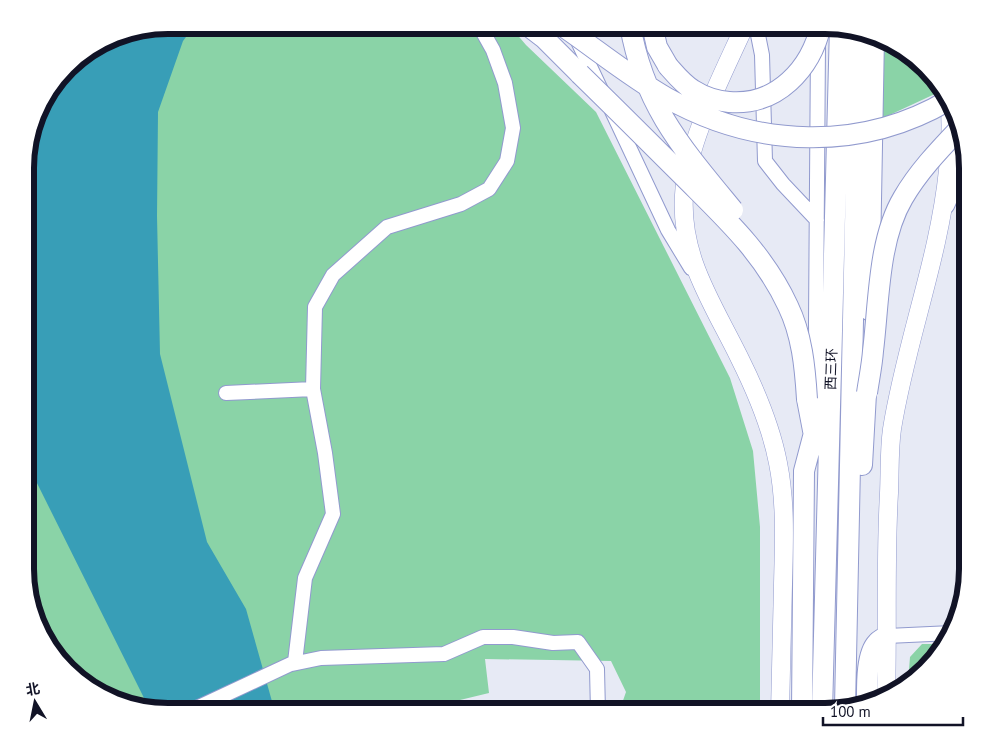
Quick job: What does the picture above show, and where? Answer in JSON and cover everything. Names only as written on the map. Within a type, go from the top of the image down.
[{"type":"highway","points":[[539,34],[754,249],[776,283],[788,307],[801,344],[806,372]]},
{"type":"highway","points":[[573,34],[666,98],[700,115],[754,132],[783,137],[812,138],[857,133],[906,120],[942,103]]},
{"type":"highway","points":[[632,34],[641,71],[652,98],[669,129],[769,258],[795,308],[801,329],[807,398],[819,464],[826,525]]},
{"type":"highway","points":[[654,34],[657,47],[668,66],[681,82],[695,92],[718,101],[752,102],[768,97],[787,84],[800,71],[811,54],[820,34]]},
{"type":"highway","name":"西三环","points":[[840,35],[849,396]]},
{"type":"highway","name":"西三环","points":[[822,703],[826,525],[849,396],[859,38]]},
{"type":"highway","points":[[845,702],[847,568],[860,508],[849,396],[873,43]]},
{"type":"highway","points":[[849,396],[873,352],[881,274],[895,215],[913,182],[955,134]]},
{"type":"highway","points":[[802,703],[804,471],[814,433]]},
{"type":"highway","points":[[867,696],[868,671],[873,650],[876,644],[887,636]]},
{"type":"main road","points":[[741,34],[700,131],[687,176],[684,195],[686,240],[705,292],[754,390],[768,424],[781,480],[784,533],[780,703]]},
{"type":"main road","points":[[886,688],[886,551],[892,432],[898,392],[943,216],[951,121]]},
{"type":"street","points":[[293,663],[305,578],[333,514],[325,453],[313,389],[315,307],[333,274],[387,226],[461,204],[489,189],[508,161],[513,128],[505,83],[493,50],[484,34]]},
{"type":"street","points":[[574,34],[668,230],[705,292]]},
{"type":"street","points":[[758,34],[762,55],[765,161],[783,184],[817,220]]},
{"type":"street","points":[[814,433],[818,416],[816,323],[817,34]]},
{"type":"street","points":[[943,216],[959,178]]},
{"type":"street","points":[[226,393],[313,389]]},
{"type":"street","points":[[887,636],[942,633]]},
{"type":"street","points":[[207,703],[293,663],[321,658],[444,654],[484,638],[512,637],[554,643],[578,642],[598,670],[598,703]]},
{"type":"green space","points":[[168,34],[517,34],[596,112],[730,378],[753,451],[760,527],[760,703],[622,703],[626,692],[611,661],[485,659],[489,693],[460,700],[460,703],[159,703],[142,701],[116,693],[86,676],[67,658],[56,644],[44,621],[38,604],[34,578],[35,150],[44,116],[56,93],[79,67],[101,52],[133,38]]},
{"type":"green space","points":[[881,46],[907,61],[926,79],[936,93],[881,119]]},
{"type":"green space","points":[[922,644],[936,644],[932,651],[909,675],[910,657]]},
{"type":"water","points":[[188,34],[183,41],[158,112],[157,216],[160,354],[207,542],[246,609],[272,703],[146,701],[34,477],[35,150],[44,116],[56,93],[67,79],[86,61],[116,44],[133,38],[150,35]]}]
